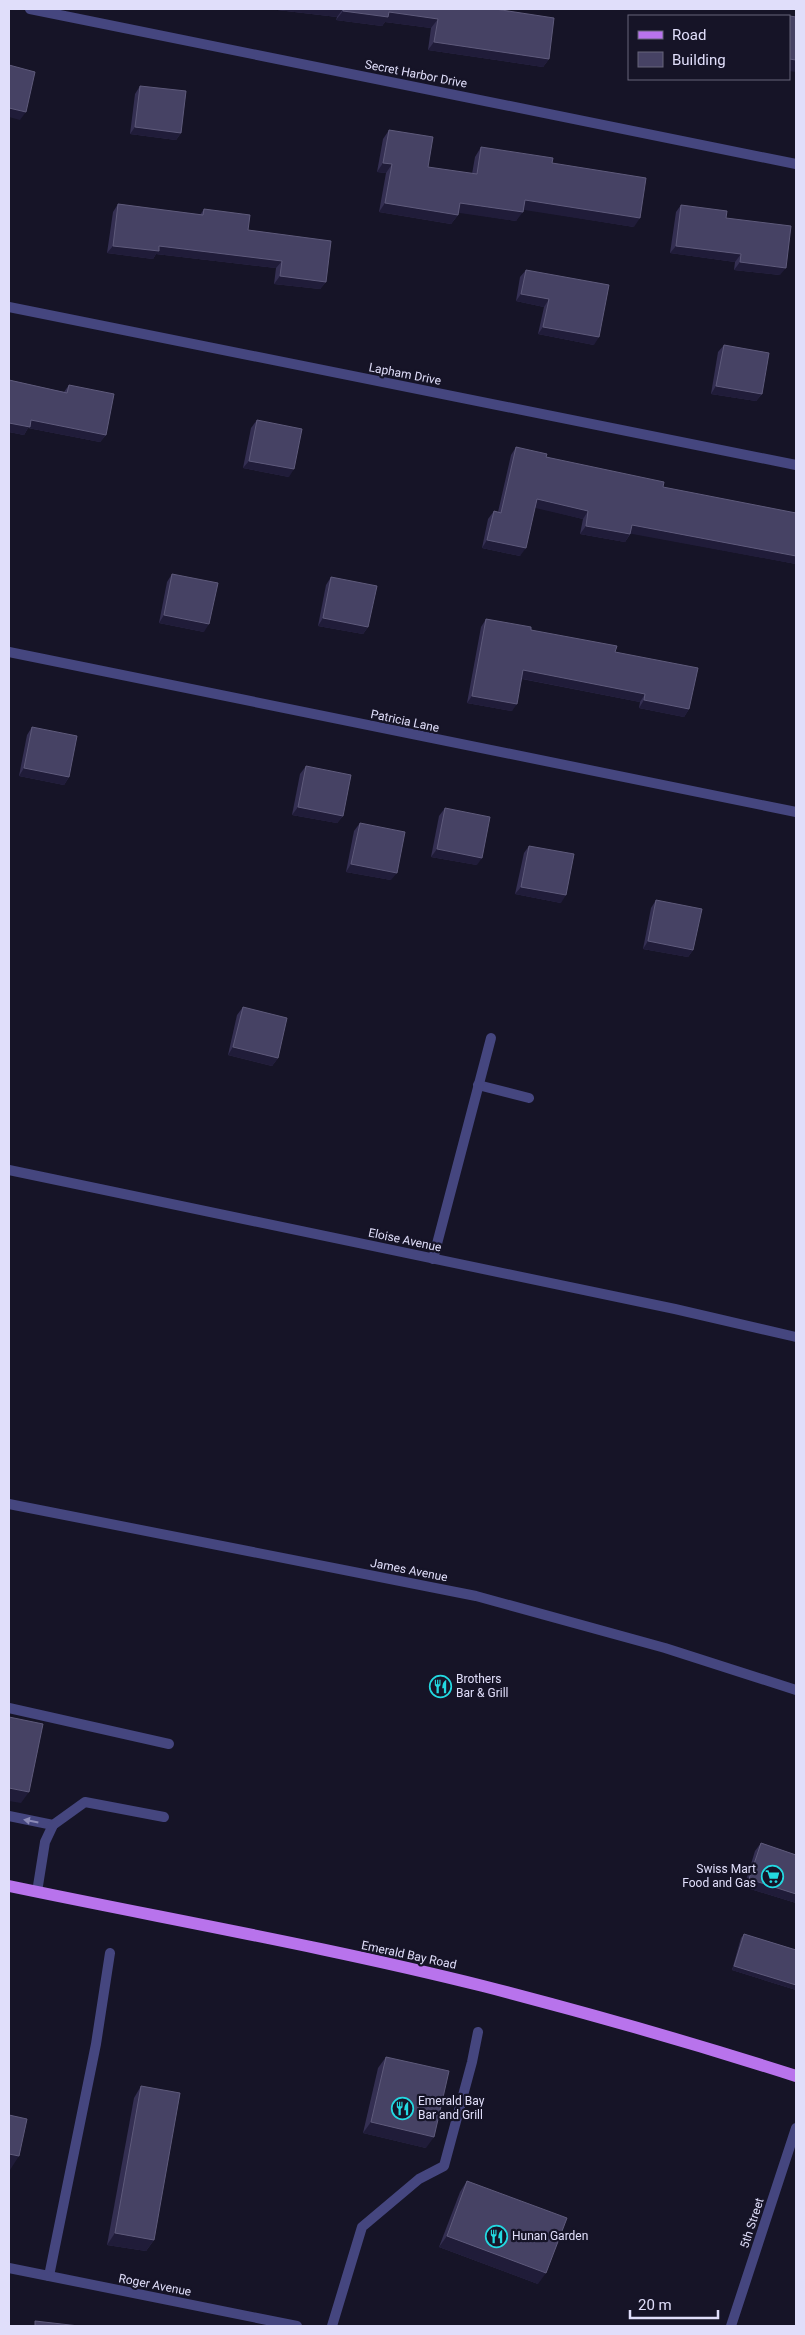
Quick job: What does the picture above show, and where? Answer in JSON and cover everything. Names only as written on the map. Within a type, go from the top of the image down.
[{"type":"main road","name":"Emerald Bay Road","points":[[9,1886],[401,1967],[482,1986],[588,2014],[796,2076]]},
{"type":"street","name":"Secret Harbor Drive","points":[[30,9],[796,164]]},
{"type":"street","name":"Lapham Drive","points":[[9,307],[796,465]]},
{"type":"street","name":"Patricia Lane","points":[[9,652],[763,807],[796,812]]},
{"type":"street","points":[[433,1259],[491,1038]]},
{"type":"street","points":[[478,1085],[529,1098]]},
{"type":"street","name":"Eloise Avenue","points":[[9,1170],[674,1309],[796,1337]]},
{"type":"street","name":"James Avenue","points":[[9,1504],[476,1596],[664,1648],[796,1690]]},
{"type":"street","points":[[9,1708],[169,1744]]},
{"type":"street","points":[[37,1892],[45,1842],[53,1826],[85,1802],[164,1817]]},
{"type":"street","points":[[9,1816],[53,1826]]},
{"type":"street","points":[[49,2276],[96,2044],[110,1954]]},
{"type":"street","points":[[332,2326],[362,2227],[419,2179],[444,2166],[472,2062],[478,2032]]},
{"type":"street","name":"5th Street","points":[[731,2326],[796,2128]]},
{"type":"street","name":"Roger Avenue","points":[[9,2268],[297,2326]]},
{"type":"building","points":[[343,9],[495,9],[554,18],[549,59],[434,42],[438,19],[389,12],[388,17],[343,11]]},
{"type":"building","points":[[790,16],[796,17],[796,60],[790,59]]},
{"type":"building","points":[[9,65],[35,72],[26,112],[9,108]]},
{"type":"building","points":[[140,86],[186,91],[181,133],[135,127]]},
{"type":"building","points":[[389,130],[433,137],[428,167],[477,174],[481,147],[553,158],[552,163],[646,178],[640,218],[525,200],[523,212],[460,203],[458,215],[385,203],[392,164],[383,163]]},
{"type":"building","points":[[118,204],[203,215],[204,209],[250,215],[248,230],[331,241],[326,282],[280,276],[282,261],[159,246],[159,251],[113,246]]},
{"type":"building","points":[[681,205],[727,211],[726,218],[791,226],[786,268],[740,262],[741,254],[676,246]]},
{"type":"building","points":[[526,270],[609,285],[599,337],[543,327],[549,299],[521,294]]},
{"type":"building","points":[[724,345],[769,353],[762,394],[716,386]]},
{"type":"building","points":[[9,380],[67,393],[69,385],[114,394],[106,435],[31,420],[30,427],[9,423]]},
{"type":"building","points":[[257,420],[302,429],[294,469],[249,461]]},
{"type":"building","points":[[516,447],[547,454],[546,457],[664,482],[663,487],[796,513],[796,556],[632,525],[630,534],[586,526],[588,511],[537,499],[526,548],[487,540],[494,511],[501,513]]},
{"type":"building","points":[[172,574],[218,583],[209,624],[164,615]]},
{"type":"building","points":[[331,577],[377,586],[368,627],[323,618]]},
{"type":"building","points":[[486,619],[531,627],[531,630],[617,646],[615,652],[698,668],[689,709],[644,700],[645,694],[523,670],[517,704],[472,696]]},
{"type":"building","points":[[32,727],[77,736],[69,777],[24,768]]},
{"type":"building","points":[[306,766],[351,775],[343,816],[298,807]]},
{"type":"building","points":[[445,808],[490,817],[482,858],[437,849]]},
{"type":"building","points":[[360,823],[405,832],[397,873],[351,864]]},
{"type":"building","points":[[529,846],[574,854],[566,895],[521,887]]},
{"type":"building","points":[[656,900],[702,909],[693,950],[648,941]]},
{"type":"building","points":[[243,1007],[287,1018],[278,1058],[233,1047]]},
{"type":"building","points":[[9,1717],[43,1724],[29,1792],[9,1788]]},
{"type":"building","name":"Swiss Mart Food and Gas","points":[[761,1843],[796,1855],[796,1894],[749,1879]]},
{"type":"building","points":[[744,1934],[796,1950],[796,1985],[734,1966]]},
{"type":"building","name":"Emerald Bay Bar and Grill","points":[[386,2057],[449,2071],[434,2137],[371,2122]]},
{"type":"building","points":[[141,2086],[180,2093],[154,2240],[115,2233]]},
{"type":"building","points":[[9,2115],[27,2119],[19,2156],[9,2154]]},
{"type":"building","points":[[467,2181],[567,2218],[546,2273],[447,2236]]},
{"type":"building","points":[[35,2321],[79,2326],[35,2326]]},
{"type":"place","name":"Brothers Bar & Grill","points":[[440,1686]]},
{"type":"place","name":"Swiss Mart Food and Gas","points":[[772,1876]]},
{"type":"place","name":"Emerald Bay Bar and Grill","points":[[402,2108]]},
{"type":"place","name":"Hunan Garden","points":[[496,2236]]}]
